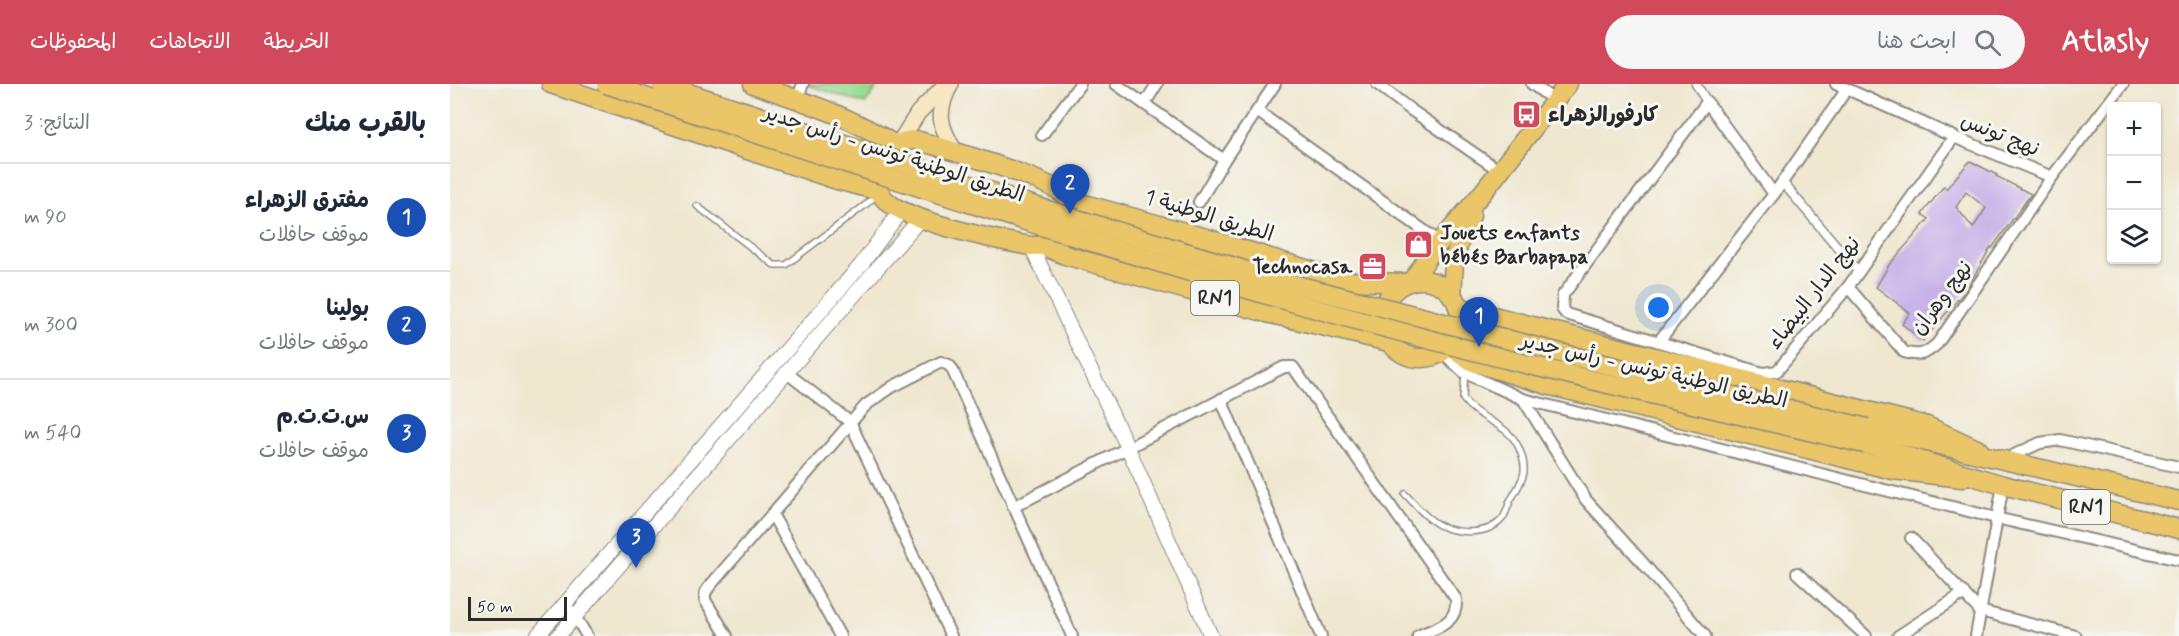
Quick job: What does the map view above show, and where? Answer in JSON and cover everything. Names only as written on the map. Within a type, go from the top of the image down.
[{"type":"main road","points":[[550,84],[816,173],[880,191],[885,199],[921,218],[975,235],[1037,246],[1059,241],[1070,229],[1074,213],[1070,200]]},
{"type":"main road","name":"الطريق الوطنية تونس - رأس جدير","points":[[606,84],[828,157],[1272,296],[1559,373],[1866,436],[1998,459],[2179,501]]},
{"type":"main road","name":"الطريق الوطنية تونس - رأس جدير","points":[[661,84],[1041,208],[1277,280],[1650,376],[1866,436],[1998,483],[2179,529]]},
{"type":"main road","points":[[753,84],[800,91],[898,144]]},
{"type":"main road","points":[[880,191],[884,171],[898,144],[918,113],[946,84]]},
{"type":"main road","points":[[951,84],[941,107],[941,121],[943,130],[956,153]]},
{"type":"main road","points":[[1389,342],[1383,329],[1381,315],[1385,301],[1394,290],[1409,282],[1568,84]]},
{"type":"main road","name":"الطريق الوطنية 1","points":[[898,144],[915,140],[1047,185],[1070,200],[1345,280],[1434,282],[1444,288],[1455,301],[1928,426],[1998,459]]},
{"type":"main road","points":[[1483,192],[1457,247],[1452,265],[1459,328],[1455,338],[1445,349],[1473,362],[1547,385],[1893,470],[1998,483]]},
{"type":"main road","name":"RN1","points":[[1037,246],[1257,310],[1389,342],[1395,349],[1413,357],[1423,358],[1445,349]]},
{"type":"street","points":[[1042,135],[1080,84]]},
{"type":"street","points":[[1116,84],[1224,160]]},
{"type":"street","points":[[1145,103],[1157,84]]},
{"type":"street","points":[[1199,202],[1275,84]]},
{"type":"street","points":[[1377,84],[1500,171]]},
{"type":"street","points":[[1532,84],[1555,101]]},
{"type":"street","points":[[1696,84],[1774,194]]},
{"type":"street","name":"نهج تونس","points":[[1836,84],[1954,137],[2052,177]]},
{"type":"street","points":[[2052,177],[2117,86]]},
{"type":"street","points":[[1659,341],[1783,183],[1847,89]]},
{"type":"street","name":"نهج الدار البيضاء","points":[[1707,102],[1563,295],[1562,309],[1566,314],[1756,371],[1771,373],[1784,366],[1848,287],[1954,137]]},
{"type":"street","points":[[1257,111],[1440,242]]},
{"type":"street","name":"نهج وهران","points":[[1848,287],[1904,352],[1912,355],[1927,352],[1937,344],[2052,177]]},
{"type":"street","points":[[1783,183],[1858,271]]},
{"type":"street","points":[[537,636],[861,265],[902,209]]},
{"type":"street","points":[[558,636],[921,218]]},
{"type":"street","points":[[1037,246],[1211,636]]},
{"type":"street","points":[[1445,349],[1465,373],[1523,399],[1996,518],[2179,560]]},
{"type":"street","points":[[727,636],[705,600],[705,593],[870,401],[941,362],[952,369],[1072,636]]},
{"type":"street","points":[[1013,507],[1284,367],[1291,366],[1296,369],[1456,599],[1456,611],[1450,620],[1418,636]]},
{"type":"street","points":[[787,374],[850,422],[951,636]]},
{"type":"street","points":[[1221,399],[1321,636]]},
{"type":"street","points":[[1523,399],[1586,500],[1643,562],[1705,636]]},
{"type":"street","points":[[1998,459],[2040,443],[2060,440],[2179,467]]},
{"type":"street","points":[[1976,636],[1996,518],[1998,483]]},
{"type":"street","points":[[772,514],[840,636]]},
{"type":"street","points":[[1911,538],[1980,611],[2076,636]]},
{"type":"street","points":[[1797,573],[1866,636]]},
{"type":"street","points":[[1898,636],[1964,593]]},
{"type":"street","points":[[567,602],[587,636]]},
{"type":"lane","points":[[697,206],[774,265],[781,266],[786,265],[856,213],[880,191]]},
{"type":"lane","points":[[1405,494],[1438,525],[1462,532],[1484,530],[1502,519],[1523,482],[1525,463],[1517,443],[1501,428],[1469,408],[1463,399],[1465,373]]},
{"type":"green space","points":[[805,84],[879,84],[865,104]]},
{"type":"building","points":[[1970,161],[2031,194],[1991,247],[1965,291],[1923,341],[1902,324],[1910,313],[1876,287],[1889,265],[1929,219],[1922,214],[1944,186],[1946,189]],"holes":[[[1966,192],[1986,208],[1973,228],[1956,207]]]},
{"type":"place","name":"كارفورالزهراء","points":[[1527,115]]},
{"type":"place","name":"بولينا","points":[[1070,214]]},
{"type":"place","name":"Jouets enfants bébés Barbapapa","points":[[1419,245]]},
{"type":"place","name":"Technocasa","points":[[1373,267]]},
{"type":"place","name":"مفترق الزهراء","points":[[1479,347]]},
{"type":"place","name":"س.ت.ت.م","points":[[636,568]]}]
